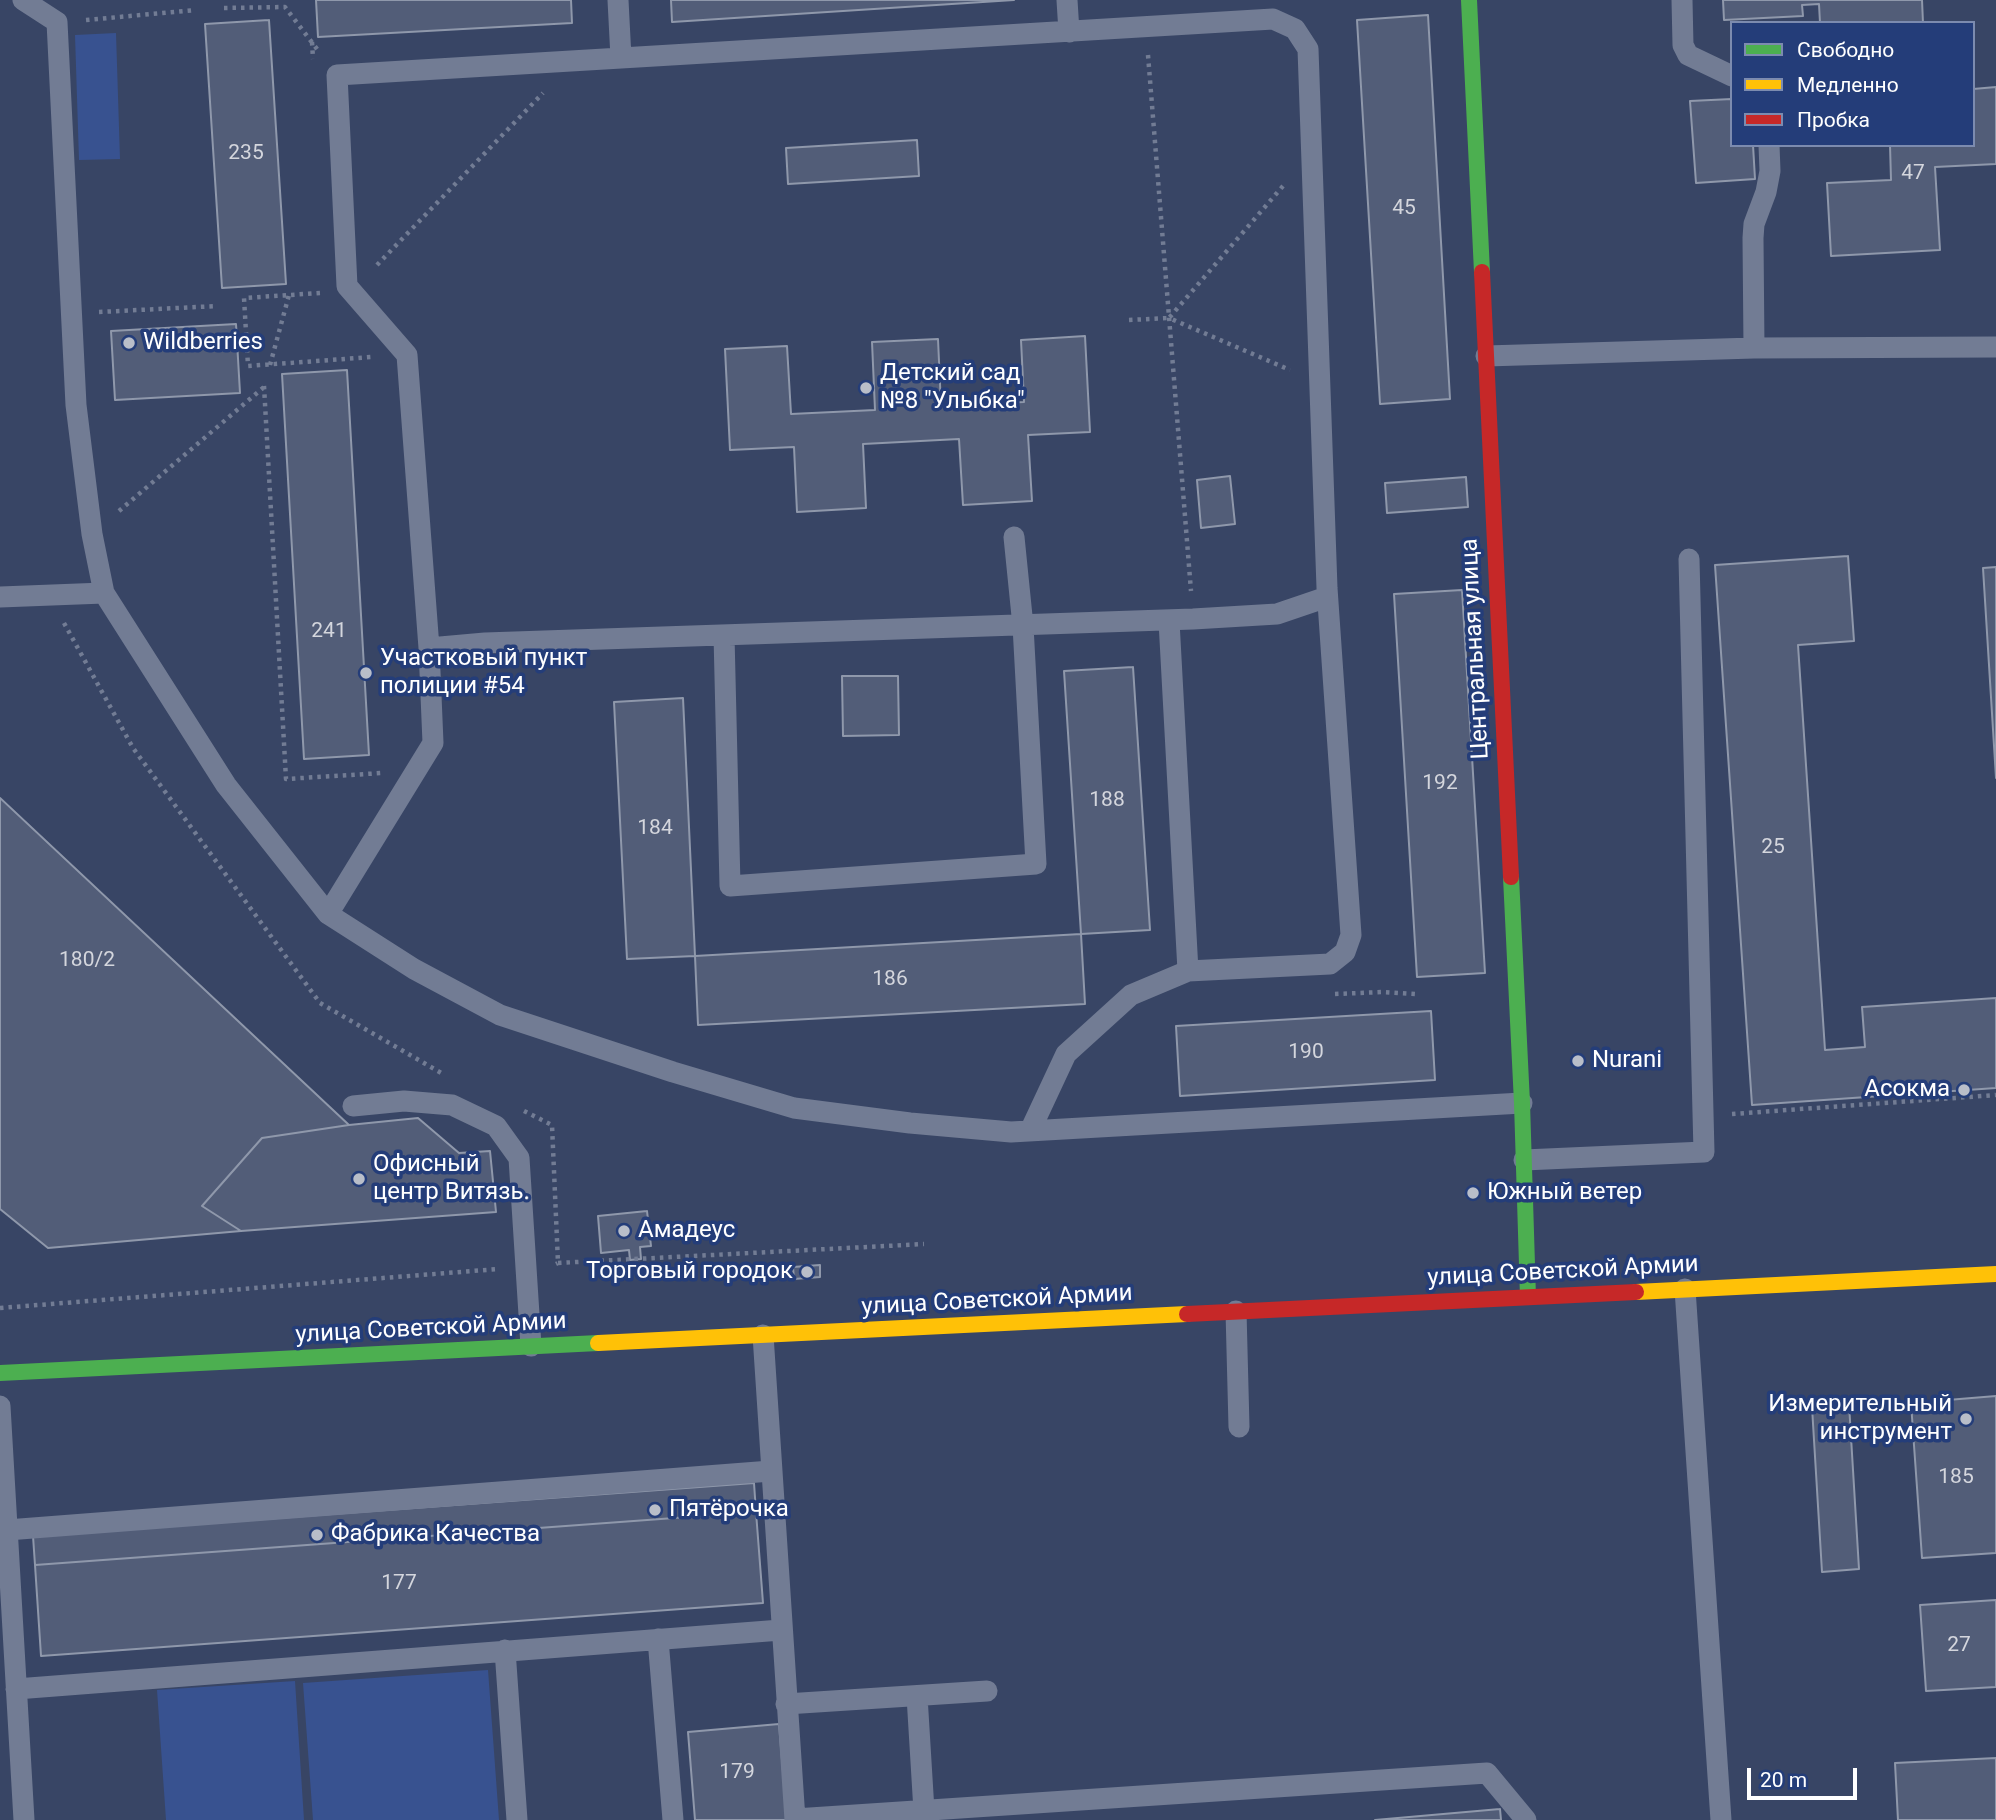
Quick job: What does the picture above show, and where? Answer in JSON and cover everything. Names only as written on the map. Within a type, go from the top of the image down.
[{"type":"main road","name":"Центральная улица","points":[[1469,0],[1522,1103],[1528,1297]]},
{"type":"main road","name":"улица Советской Армии","points":[[0,1373],[1996,1273]]},
{"type":"lane","points":[[23,0],[57,22],[76,405],[92,534],[104,593],[226,785],[328,914],[414,969],[500,1016],[794,1108],[910,1123],[1030,1132],[1522,1103]]},
{"type":"lane","points":[[618,0],[621,58]]},
{"type":"lane","points":[[1067,0],[1069,32]]},
{"type":"lane","points":[[1682,0],[1683,45],[1688,55],[1730,75]]},
{"type":"lane","points":[[328,914],[433,743],[429,648],[407,355],[346,286],[337,75],[1273,19],[1295,29],[1308,49],[1327,597],[1351,934],[1345,952],[1330,964],[1188,971],[1131,995],[1066,1054],[1030,1132]]},
{"type":"lane","points":[[1754,348],[1754,224],[1766,192],[1770,171],[1769,147]]},
{"type":"lane","points":[[1486,356],[1754,348],[1996,347]]},
{"type":"lane","points":[[724,635],[730,886],[1036,863],[1023,626],[1014,537]]},
{"type":"lane","points":[[1524,1160],[1704,1152],[1689,559]]},
{"type":"lane","points":[[0,597],[104,593]]},
{"type":"lane","points":[[429,648],[485,643],[1169,621],[1277,614],[1327,597]]},
{"type":"lane","points":[[1169,621],[1188,971]]},
{"type":"lane","points":[[352,1106],[404,1101],[452,1105],[496,1126],[519,1158],[531,1346]]},
{"type":"lane","points":[[1685,1289],[1721,1820]]},
{"type":"lane","points":[[1236,1311],[1239,1427]]},
{"type":"lane","points":[[763,1335],[795,1820],[924,1811],[1002,1813],[1488,1773],[1526,1820]]},
{"type":"lane","points":[[0,1406],[24,1820]]},
{"type":"lane","points":[[7,1530],[771,1471]]},
{"type":"lane","points":[[16,1689],[781,1630]]},
{"type":"lane","points":[[658,1639],[673,1820]]},
{"type":"lane","points":[[505,1650],[517,1820]]},
{"type":"lane","points":[[786,1704],[987,1691]]},
{"type":"lane","points":[[917,1696],[924,1811]]},
{"type":"path","points":[[224,8],[285,7],[337,75]]},
{"type":"path","points":[[57,22],[196,10]]},
{"type":"path","points":[[1146,27],[1194,619]]},
{"type":"path","points":[[312,42],[313,70]]},
{"type":"path","points":[[369,357],[248,366],[244,298],[351,292],[574,61]]},
{"type":"path","points":[[1169,317],[1311,154]]},
{"type":"path","points":[[270,365],[289,295]]},
{"type":"path","points":[[70,314],[217,306]]},
{"type":"path","points":[[1129,320],[1169,317],[1319,383]]},
{"type":"path","points":[[92,534],[264,386],[286,779],[390,772],[382,783]]},
{"type":"path","points":[[48,594],[133,748],[320,1003],[447,1076]]},
{"type":"path","points":[[1703,1115],[1996,1095]]},
{"type":"path","points":[[517,1108],[552,1125],[558,1264]]},
{"type":"path","points":[[0,1308],[558,1264],[923,1244]]},
{"type":"shaded area","points":[[116,33],[120,159],[79,160],[75,35]]},
{"type":"shaded area","points":[[488,1670],[499,1820],[313,1820],[303,1683]]},
{"type":"shaded area","points":[[295,1681],[304,1820],[166,1820],[157,1690]]},
{"type":"building","points":[[316,0],[571,0],[572,23],[318,37]]},
{"type":"building","points":[[671,0],[1014,0],[672,22]]},
{"type":"building","points":[[1723,0],[1922,0],[1923,21],[1820,21],[1819,4],[1802,5],[1803,16],[1724,20]]},
{"type":"building","points":[[1428,15],[1450,399],[1380,404],[1357,20]]},
{"type":"building","points":[[269,20],[286,284],[222,288],[205,24]]},
{"type":"building","points":[[1996,87],[1996,164],[1935,167],[1940,250],[1831,256],[1827,183],[1891,180],[1890,147],[1975,147],[1975,89]]},
{"type":"building","points":[[1730,99],[1730,147],[1753,147],[1755,179],[1696,183],[1690,101]]},
{"type":"building","points":[[917,140],[919,176],[788,184],[786,148]]},
{"type":"building","points":[[236,324],[240,393],[115,400],[111,331]]},
{"type":"building","points":[[1085,336],[1090,432],[1028,435],[1032,501],[963,505],[959,439],[863,444],[866,508],[797,512],[794,447],[730,450],[725,349],[787,346],[791,414],[875,410],[872,342],[938,339],[941,406],[1024,402],[1021,340]]},
{"type":"building","points":[[347,370],[369,755],[304,759],[282,374]]},
{"type":"building","points":[[1230,476],[1235,524],[1201,528],[1197,480]]},
{"type":"building","points":[[1466,477],[1468,507],[1387,513],[1385,483]]},
{"type":"building","points":[[1848,556],[1854,641],[1798,645],[1825,1050],[1865,1047],[1862,1007],[1996,998],[1996,1088],[1752,1105],[1715,565]]},
{"type":"building","points":[[1996,567],[1996,778],[1983,568]]},
{"type":"building","points":[[1462,590],[1485,973],[1417,977],[1394,594]]},
{"type":"building","points":[[1133,667],[1150,930],[1081,934],[1064,671]]},
{"type":"building","points":[[842,676],[898,676],[899,735],[843,736]]},
{"type":"building","points":[[683,698],[695,956],[627,959],[614,702]]},
{"type":"building","points":[[0,798],[349,1125],[262,1138],[202,1206],[241,1231],[48,1248],[0,1209]]},
{"type":"building","points":[[1081,934],[1085,1004],[698,1025],[695,956]]},
{"type":"building","points":[[1431,1011],[1435,1080],[1180,1096],[1176,1026]]},
{"type":"building","name":"Офисный центр Витязь.","points":[[418,1118],[459,1153],[490,1151],[496,1212],[241,1231],[202,1206],[262,1138]]},
{"type":"building","name":"Амадеус","points":[[647,1211],[651,1246],[640,1247],[641,1259],[630,1260],[629,1250],[601,1253],[598,1216]]},
{"type":"building","name":"Торговый городок","points":[[820,1265],[820,1277],[794,1279],[793,1267]]},
{"type":"building","points":[[1996,1396],[1996,1553],[1922,1558],[1911,1403]]},
{"type":"building","points":[[1849,1404],[1859,1569],[1822,1572],[1812,1407]]},
{"type":"building","points":[[754,1483],[756,1512],[35,1565],[33,1536]]},
{"type":"building","points":[[756,1512],[763,1603],[41,1656],[35,1565]]},
{"type":"building","points":[[1996,1600],[1996,1687],[1926,1691],[1920,1605]]},
{"type":"building","points":[[779,1724],[787,1820],[695,1820],[688,1732]]},
{"type":"building","points":[[1996,1758],[1996,1820],[1898,1820],[1895,1763]]},
{"type":"building","points":[[1500,1809],[1501,1820],[1375,1820]]},
{"type":"traffic: fast","points":[[1469,0],[1482,272]]},
{"type":"traffic: fast","points":[[1511,877],[1528,1297]]},
{"type":"traffic: fast","points":[[0,1373],[598,1343]]},
{"type":"traffic: slow","points":[[1636,1292],[1996,1274]]},
{"type":"traffic: slow","points":[[598,1343],[1187,1314]]},
{"type":"traffic: jam","points":[[1482,272],[1511,877]]},
{"type":"traffic: jam","points":[[1187,1314],[1636,1292]]},
{"type":"place","name":"Wildberries","points":[[129,343]]},
{"type":"place","name":"Детский сад №8 \"Улыбка\"","points":[[866,388]]},
{"type":"place","name":"Участковый пункт полиции #54","points":[[366,673]]},
{"type":"place","name":"Nurani","points":[[1578,1061]]},
{"type":"place","name":"Асокма","points":[[1964,1090]]},
{"type":"place","name":"Офисный центр Витязь.","points":[[359,1179]]},
{"type":"place","name":"Южный ветер","points":[[1473,1193]]},
{"type":"place","name":"Амадеус","points":[[624,1231]]},
{"type":"place","name":"Торговый городок","points":[[807,1272]]},
{"type":"place","name":"Измерительный инструмент","points":[[1966,1419]]},
{"type":"place","name":"Пятёрочка","points":[[655,1510]]},
{"type":"place","name":"Фабрика Качества","points":[[317,1535]]}]
